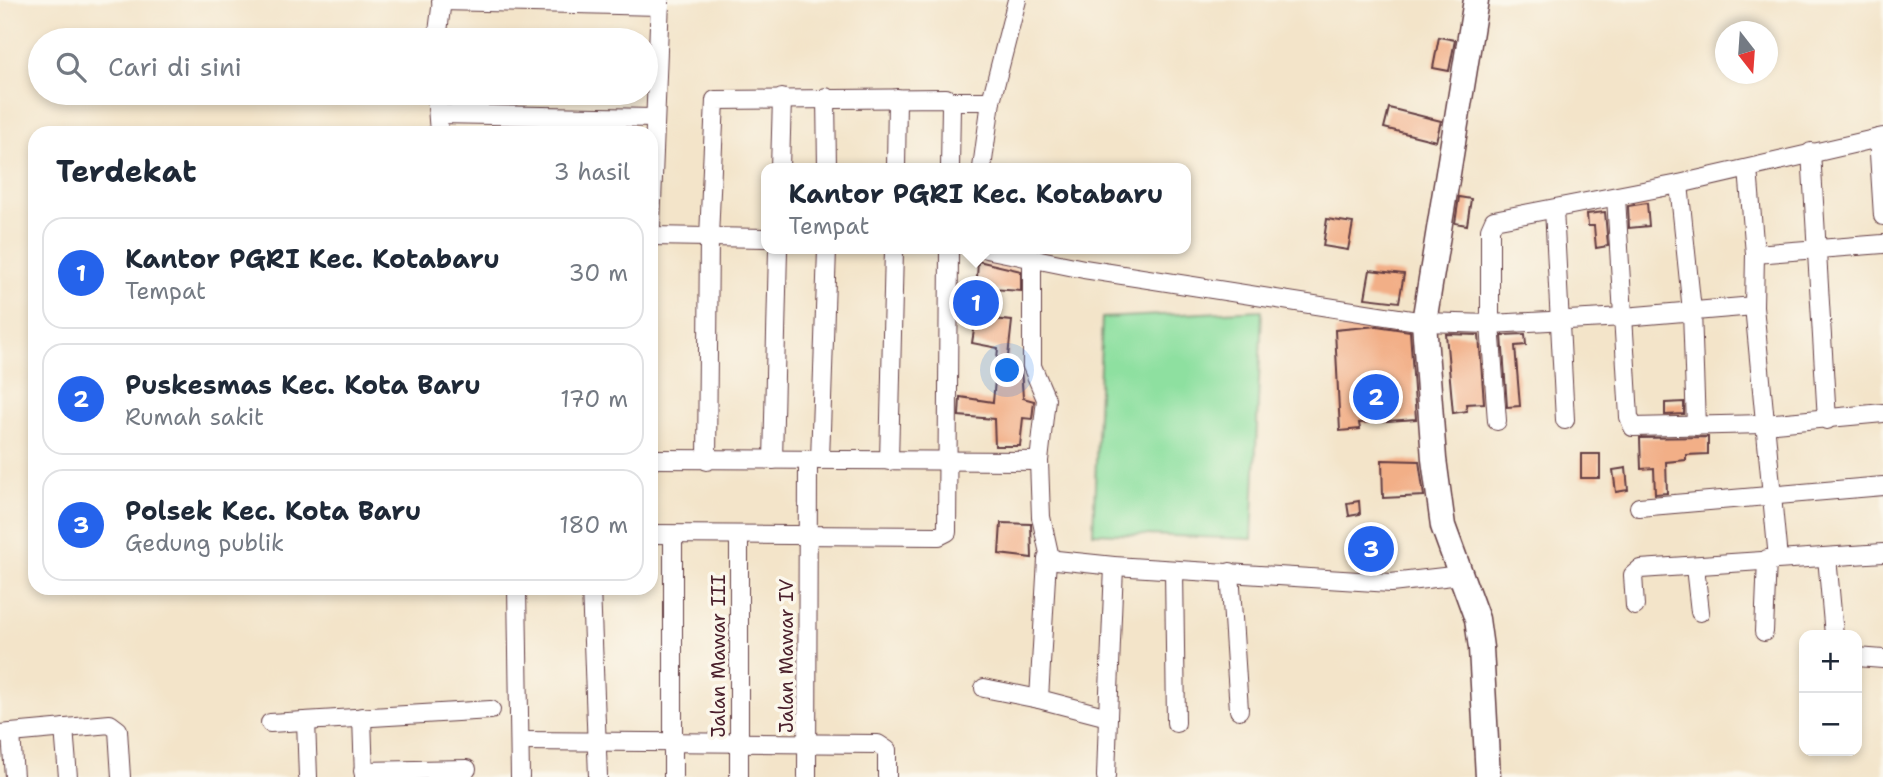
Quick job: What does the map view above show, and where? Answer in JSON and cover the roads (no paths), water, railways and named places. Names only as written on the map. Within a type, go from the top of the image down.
[{"type":"street","points":[[983,163],[991,101],[1017,0]]},
{"type":"street","points":[[1476,0],[1424,322],[1434,459],[1443,526],[1476,619],[1481,648],[1488,777]]},
{"type":"street","points":[[438,28],[441,1],[660,3],[656,28]]},
{"type":"street","points":[[708,461],[709,237],[715,100],[826,97],[991,101]]},
{"type":"street","points":[[826,97],[827,163]]},
{"type":"street","points":[[780,163],[782,98]]},
{"type":"street","points":[[896,163],[897,98]]},
{"type":"street","points":[[950,101],[950,163]]},
{"type":"street","points":[[437,105],[439,126]]},
{"type":"street","points":[[654,105],[655,126]]},
{"type":"street","points":[[438,114],[655,118]]},
{"type":"street","points":[[1497,421],[1490,324],[1490,225],[1498,219],[1679,184],[1881,138],[1883,216]]},
{"type":"street","points":[[1811,152],[1819,249],[1827,420]]},
{"type":"street","points":[[1748,169],[1755,254],[1754,306],[1772,496],[1772,559],[1764,632]]},
{"type":"street","points":[[1679,184],[1692,311],[1696,426]]},
{"type":"street","points":[[1616,197],[1630,424],[1636,429],[1827,420],[1883,413]]},
{"type":"street","points":[[1554,209],[1565,420]]},
{"type":"street","points":[[658,236],[761,238]]},
{"type":"street","points":[[1755,254],[1883,244]]},
{"type":"street","points":[[774,460],[778,254]]},
{"type":"street","name":"Jalan Mawar IV","points":[[807,777],[808,536],[827,254]]},
{"type":"street","points":[[889,461],[894,254]]},
{"type":"street","points":[[658,534],[944,535],[947,532],[950,254]]},
{"type":"street","points":[[1012,254],[1424,322],[1490,324],[1624,317],[1754,306]]},
{"type":"street","points":[[1032,258],[1032,366],[1045,399],[1039,461],[1041,517],[1050,558]]},
{"type":"street","points":[[658,459],[1039,461]]},
{"type":"street","points":[[1639,507],[1883,486]]},
{"type":"street","points":[[673,535],[673,777]]},
{"type":"street","name":"Jalan Mawar III","points":[[739,535],[739,777]]},
{"type":"street","points":[[1635,606],[1635,572],[1772,559],[1883,553]]},
{"type":"street","points":[[1828,557],[1834,630]]},
{"type":"street","points":[[1050,558],[1114,566],[1391,583],[1461,575]]},
{"type":"street","points":[[1040,699],[1046,562],[1050,558]]},
{"type":"street","points":[[1106,777],[1114,566]]},
{"type":"street","points":[[1695,567],[1700,612]]},
{"type":"street","points":[[1174,570],[1176,723]]},
{"type":"street","points":[[1230,572],[1239,710]]},
{"type":"street","points":[[517,595],[520,777]]},
{"type":"street","points":[[591,595],[598,777]]},
{"type":"street","points":[[1862,657],[1883,659]]},
{"type":"street","points":[[984,688],[1108,717]]},
{"type":"street","points":[[270,723],[491,710]]},
{"type":"street","points":[[362,717],[363,774],[467,769]]},
{"type":"street","points":[[306,721],[308,777]]},
{"type":"street","points":[[14,777],[6,734],[110,724],[115,727],[121,777]]},
{"type":"street","points":[[64,728],[68,777]]},
{"type":"street","points":[[520,741],[884,746],[887,750],[887,777]]},
{"type":"place","name":"Kantor PGRI Kec. Kotabaru","points":[[976,303]]},
{"type":"place","name":"Puskesmas Kec. Kota Baru","points":[[1376,397]]},
{"type":"place","name":"Polsek Kec. Kota Baru","points":[[1371,549]]}]
